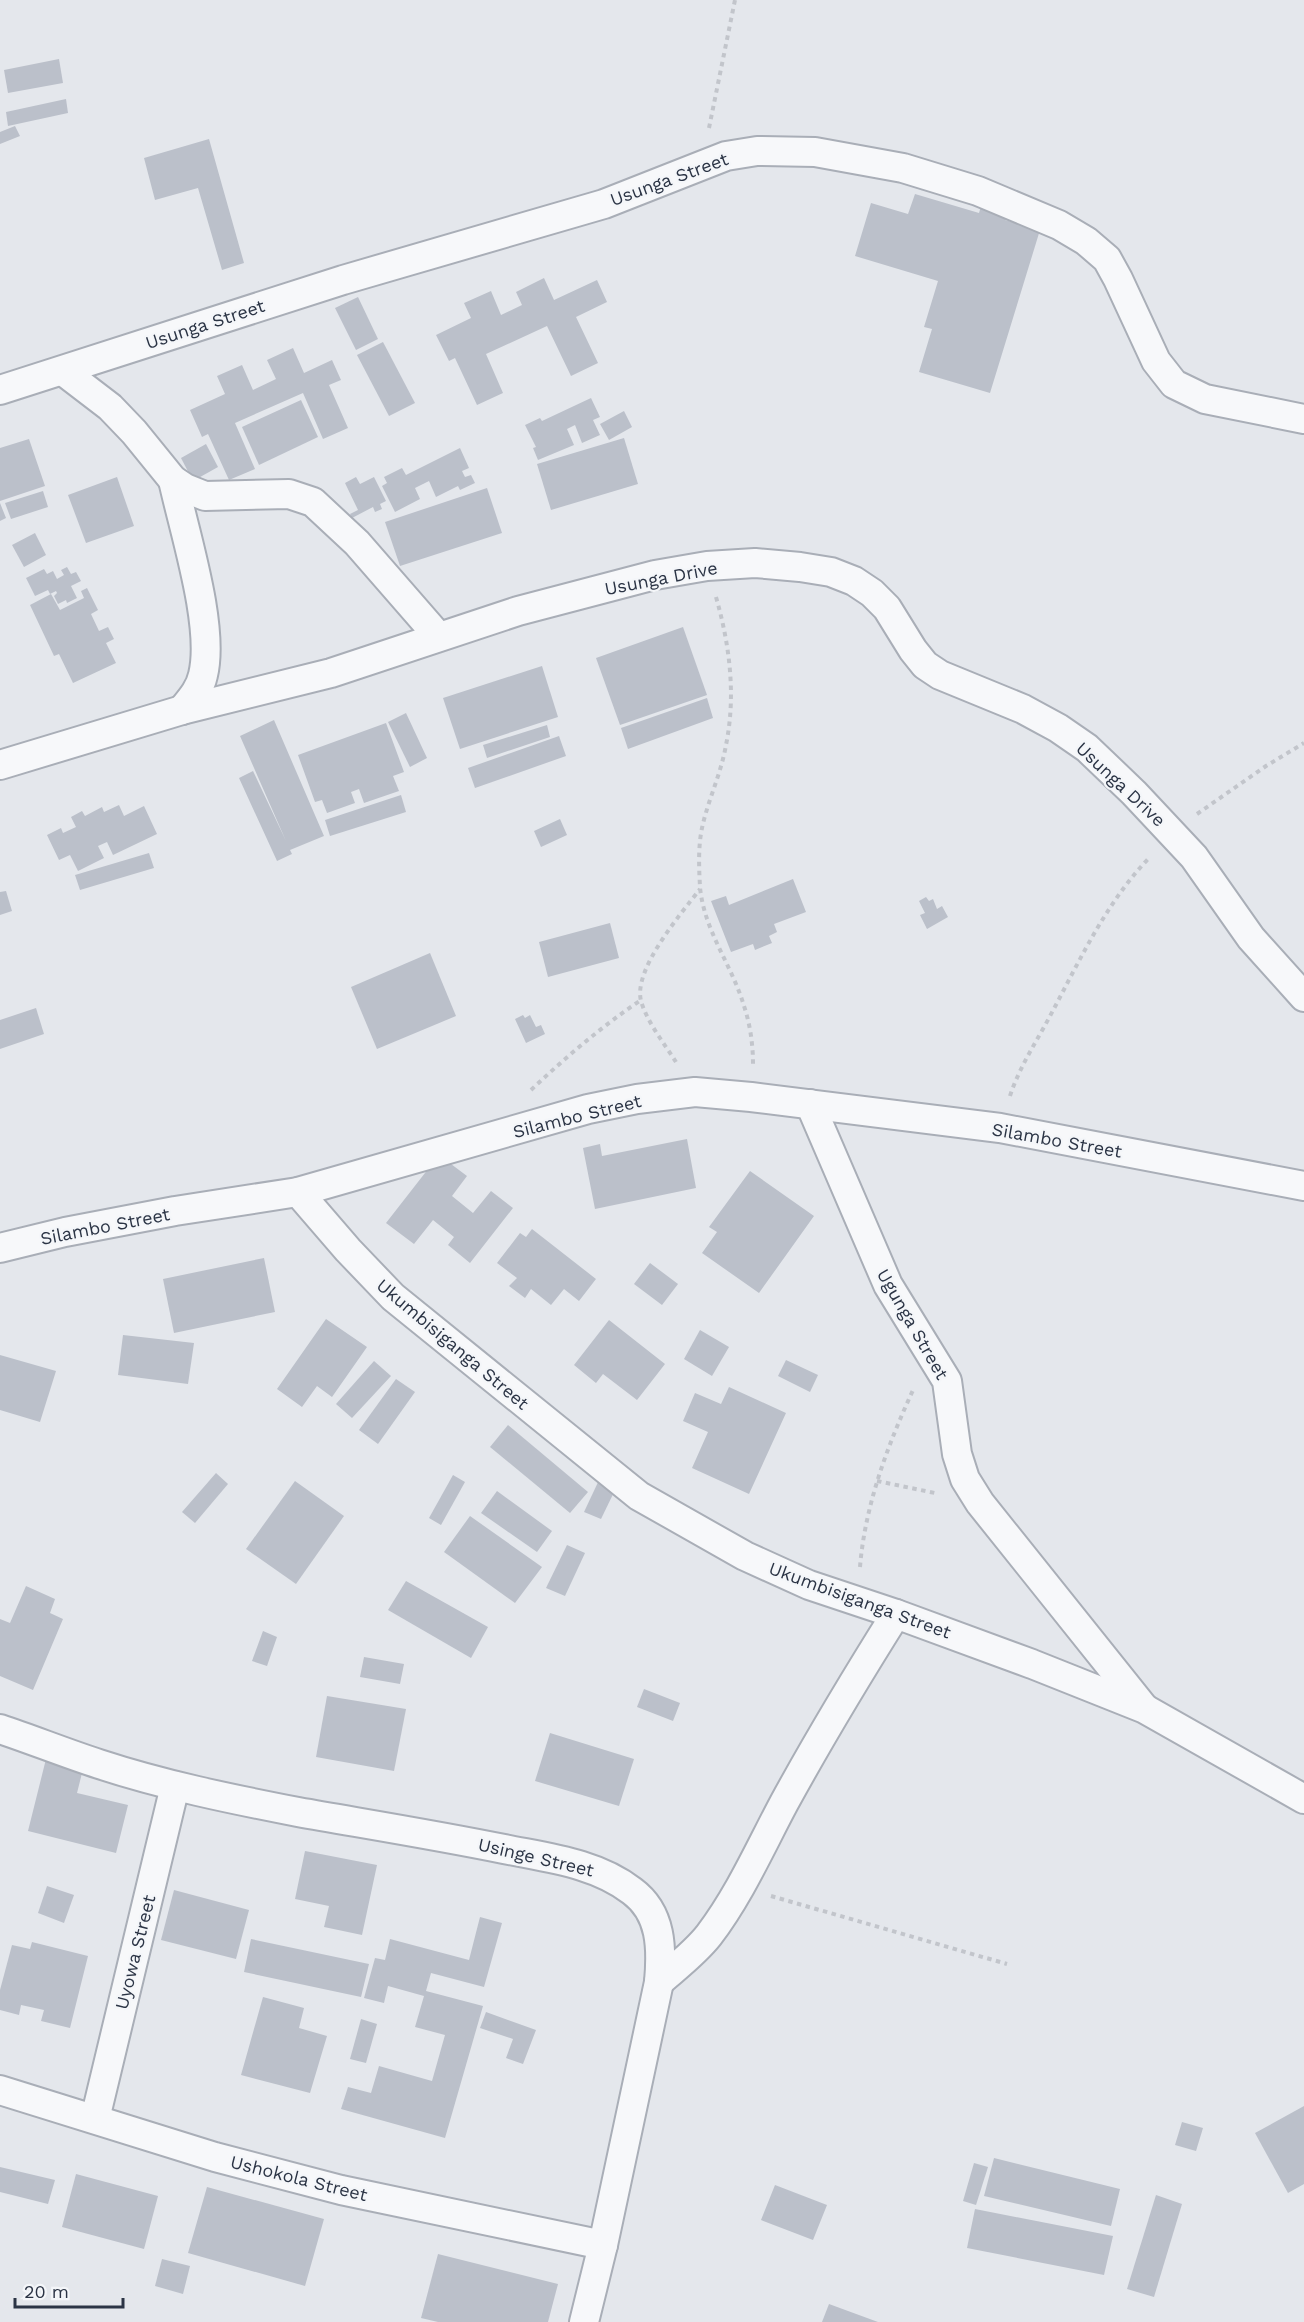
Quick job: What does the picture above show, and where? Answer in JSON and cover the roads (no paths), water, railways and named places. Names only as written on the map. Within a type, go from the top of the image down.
[{"type":"street","name":"Usunga Street","points":[[0,390],[343,280],[604,204],[726,156],[757,151],[815,152],[903,168],[988,195],[1059,225],[1086,241],[1107,259],[1119,279],[1156,361],[1174,384],[1205,399],[1304,419]]},
{"type":"street","points":[[63,371],[110,407],[134,432],[173,480],[185,488],[205,496],[289,494],[313,502],[357,543],[438,636]]},
{"type":"street","points":[[173,480],[196,576],[206,651],[203,675],[196,692],[182,710]]},
{"type":"street","name":"Usunga Drive","points":[[0,765],[182,710],[331,673],[518,611],[655,575],[706,566],[754,563],[831,572],[854,581],[872,593],[887,608],[925,665],[940,675],[989,694],[1058,728],[1087,748],[1174,833],[1194,856],[1251,938],[1304,997]]},
{"type":"street","name":"Silambo Street","points":[[0,1248],[65,1232],[175,1211],[298,1192],[588,1109],[695,1092],[1000,1128],[1304,1186]]},
{"type":"street","name":"Ugunga Street","points":[[810,1104],[888,1286],[947,1381],[957,1454],[965,1479],[980,1503],[1145,1709]]},
{"type":"street","name":"Ukumbisiganga Street","points":[[298,1192],[348,1250],[393,1297],[639,1496],[745,1556],[809,1585],[857,1600],[1032,1664],[1145,1709],[1304,1799]]},
{"type":"street","points":[[659,1982],[708,1936],[741,1888],[852,1682],[896,1614]]},
{"type":"street","name":"Usinge Street","points":[[0,1729],[100,1764],[175,1786],[297,1812],[431,1834],[572,1863],[605,1874],[634,1892],[648,1908],[658,1926],[662,1956],[659,1982],[603,2245],[584,2322]]},
{"type":"street","name":"Uyowa Street","points":[[95,2119],[175,1786]]},
{"type":"street","name":"Ushokola Street","points":[[0,2090],[215,2157],[341,2190],[603,2245]]}]
